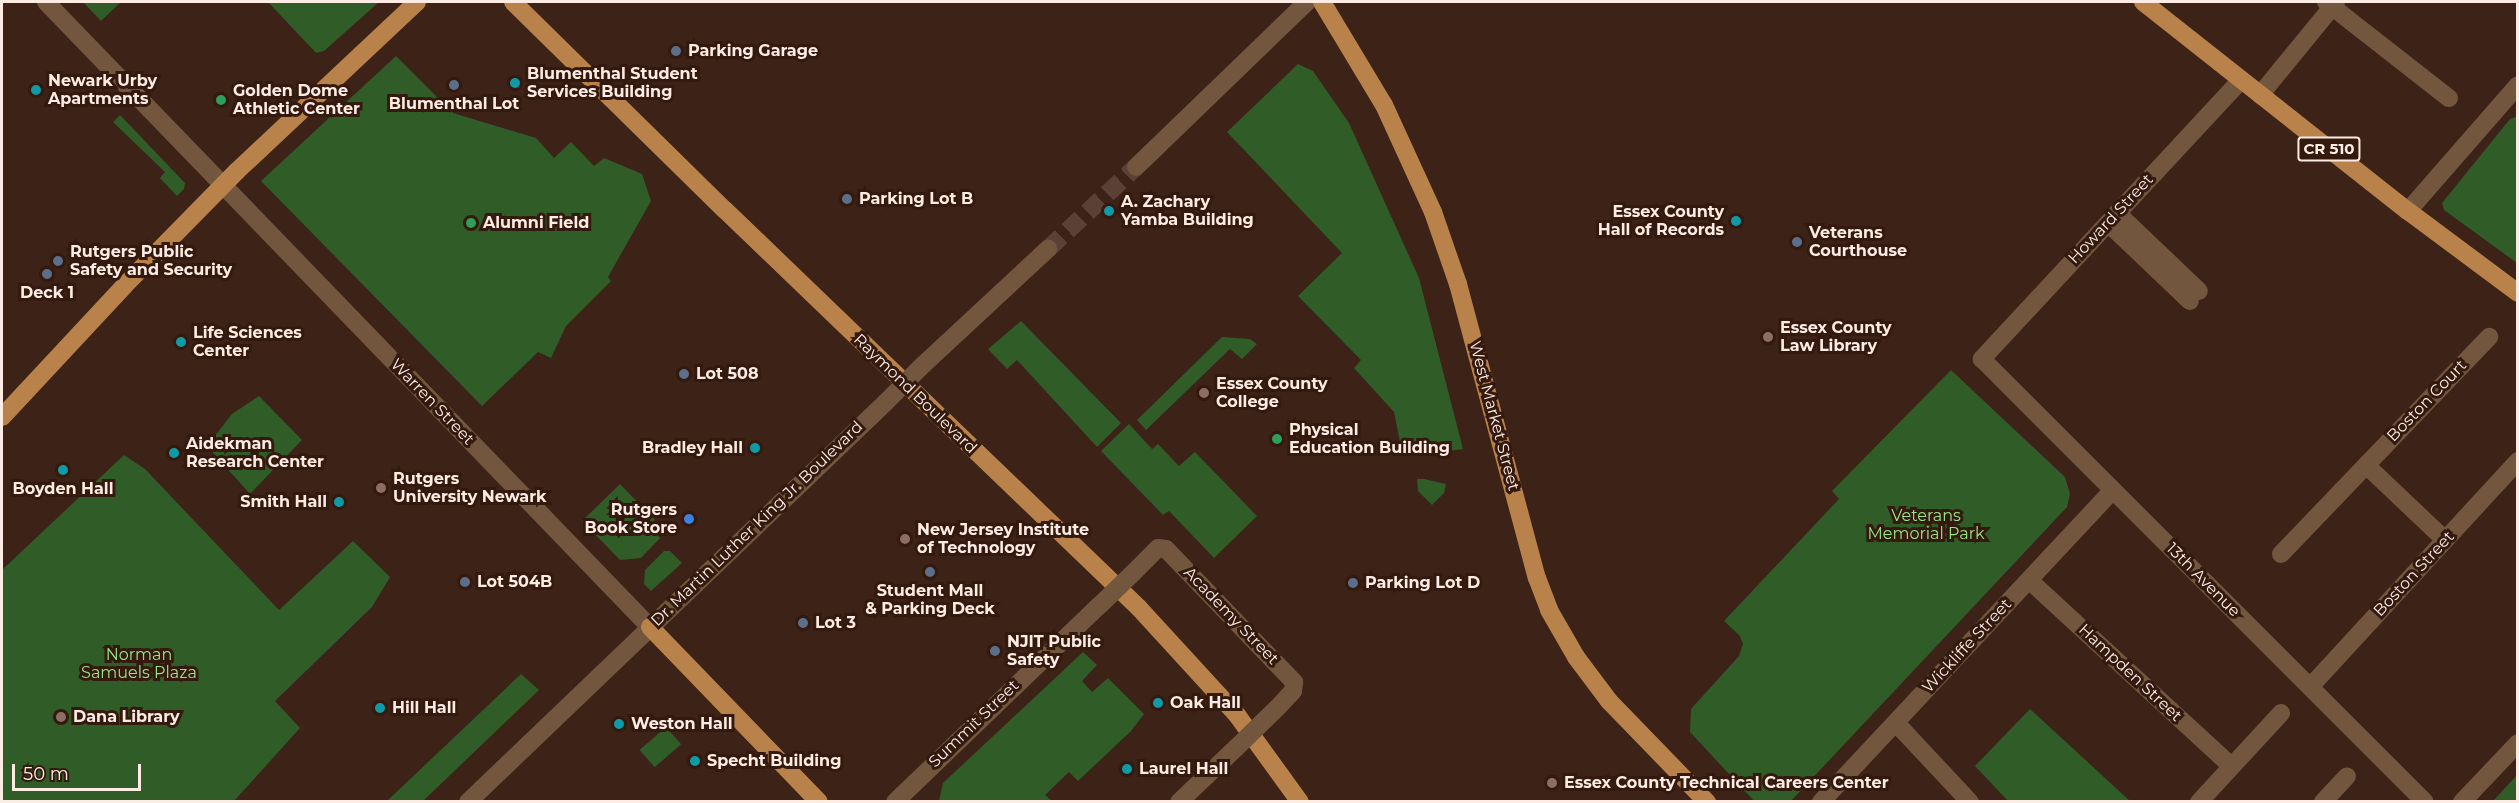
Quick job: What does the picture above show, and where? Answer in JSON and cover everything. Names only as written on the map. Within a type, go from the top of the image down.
[{"type":"main road","points":[[2,417],[124,286],[222,187],[417,2]]},
{"type":"main road","name":"Raymond Boulevard","points":[[513,2],[724,210],[1139,608],[1237,715],[1300,801]]},
{"type":"main road","name":"West Market Street","points":[[1322,2],[1384,105],[1411,160],[1436,221],[1458,284],[1537,578],[1549,610],[1576,657],[1609,701],[1707,801]]},
{"type":"main road","name":"CR 510","points":[[2143,2],[2408,211],[2517,293]]},
{"type":"main road","name":"Warren Street","points":[[650,627],[819,801]]},
{"type":"street","name":"Warren Street","points":[[46,2],[222,187],[650,627]]},
{"type":"street","points":[[1136,167],[1307,2]]},
{"type":"street","points":[[2260,95],[2331,3],[2448,98]]},
{"type":"street","name":"Howard Street","points":[[1982,359],[2241,80]]},
{"type":"street","points":[[2408,211],[2517,85]]},
{"type":"street","points":[[2112,218],[2195,296]]},
{"type":"street","name":"Dr. Martin Luther King Jr. Boulevard","points":[[468,801],[923,365],[1048,249]]},
{"type":"street","name":"Boston Court","points":[[2281,554],[2489,337]]},
{"type":"street","name":"13th Avenue","points":[[1982,359],[2425,801]]},
{"type":"street","name":"Boston Street","points":[[2310,687],[2517,461]]},
{"type":"street","points":[[2366,465],[2445,540]]},
{"type":"street","name":"Wickliffe Street","points":[[1821,801],[2113,489]]},
{"type":"street","name":"Summit Street","points":[[895,801],[1158,548]]},
{"type":"street","name":"Academy Street","points":[[1158,548],[1166,549],[1294,682],[1293,692],[1179,801]]},
{"type":"street","name":"Hampden Street","points":[[2030,580],[2231,766]]},
{"type":"street","points":[[2199,801],[2282,713]]},
{"type":"street","points":[[1896,723],[1970,801]]},
{"type":"street","points":[[2462,801],[2517,743]]},
{"type":"street","points":[[2323,801],[2347,776]]},
{"type":"green space","points":[[83,2],[121,2],[101,21]]},
{"type":"green space","points":[[268,2],[379,2],[324,51],[316,53]]},
{"type":"green space","name":"Alumni Field","points":[[396,56],[453,113],[536,138],[554,158],[571,142],[594,166],[604,158],[642,174],[651,201],[608,277],[611,281],[566,326],[551,358],[538,352],[482,406],[261,181]]},
{"type":"green space","points":[[1298,64],[1313,71],[1349,123],[1419,278],[1463,449],[1441,452],[1440,446],[1402,452],[1394,412],[1354,368],[1361,360],[1298,296],[1342,253],[1227,132]]},
{"type":"green space","points":[[120,115],[185,183],[184,189],[177,196],[160,178],[165,172],[113,122]]},
{"type":"green space","points":[[2518,118],[2517,263],[2444,210],[2442,203],[2510,119]]},
{"type":"green space","points":[[1021,321],[1121,423],[1097,447],[1017,360],[1007,369],[988,349]]},
{"type":"green space","points":[[1222,337],[1250,339],[1257,344],[1242,359],[1230,349],[1146,430],[1137,420]]},
{"type":"green space","name":"Veterans Memorial Park","points":[[1951,370],[2065,477],[2070,494],[2067,507],[1791,801],[1754,801],[1690,732],[1691,709],[1739,656],[1743,644],[1740,636],[1724,621],[1839,499],[1832,491]]},
{"type":"green space","points":[[259,396],[302,440],[250,494],[207,446],[232,414]]},
{"type":"green space","points":[[1129,424],[1152,449],[1158,444],[1179,466],[1195,452],[1257,516],[1214,558],[1169,511],[1163,515],[1101,451]]},
{"type":"green space","name":"Norman Samuels Plaza","points":[[124,455],[145,469],[279,610],[353,541],[390,577],[372,607],[275,701],[300,728],[234,801],[2,801],[2,570]]},
{"type":"green space","points":[[1417,479],[1446,484],[1444,493],[1432,505],[1418,491]]},
{"type":"green space","points":[[620,484],[655,520],[649,526],[660,538],[641,558],[620,560],[582,521]]},
{"type":"green space","points":[[664,551],[670,551],[682,563],[651,591],[644,584],[645,570]]},
{"type":"green space","points":[[1083,652],[1097,665],[1082,681],[1092,692],[1108,678],[1144,714],[1131,731],[1078,781],[1069,772],[1045,795],[1052,801],[939,801],[943,783]]},
{"type":"green space","points":[[521,674],[539,690],[423,801],[387,801]]},
{"type":"green space","points":[[2030,709],[2130,801],[2008,801],[1975,766]]},
{"type":"green space","points":[[666,727],[681,744],[655,767],[640,750]]},
{"type":"green space","points":[[2517,775],[2517,801],[2493,801]]},
{"type":"tunnel","points":[[1048,249],[1136,167]]},
{"type":"place","name":"Parking Garage","points":[[676,51]]},
{"type":"place","name":"Blumenthal Student Services Building","points":[[515,83]]},
{"type":"place","name":"Blumenthal Lot","points":[[454,85]]},
{"type":"place","name":"Newark Urby Apartments","points":[[36,90]]},
{"type":"place","name":"Golden Dome Athletic Center","points":[[221,100]]},
{"type":"place","name":"Parking Lot B","points":[[847,199]]},
{"type":"place","name":"A. Zachary Yamba Building","points":[[1109,211]]},
{"type":"place","name":"Essex County Hall of Records","points":[[1736,221]]},
{"type":"place","name":"Alumni Field","points":[[471,223]]},
{"type":"place","name":"Veterans Courthouse","points":[[1797,242]]},
{"type":"place","name":"Rutgers Public Safety and Security","points":[[58,261]]},
{"type":"place","name":"Deck 1","points":[[47,274]]},
{"type":"place","name":"Essex County Law Library","points":[[1768,337]]},
{"type":"place","name":"Life Sciences Center","points":[[181,342]]},
{"type":"place","name":"Lot 508","points":[[684,374]]},
{"type":"place","name":"Essex County College","points":[[1204,393]]},
{"type":"place","name":"Physical Education Building","points":[[1277,439]]},
{"type":"place","name":"Bradley Hall","points":[[755,448]]},
{"type":"place","name":"Aidekman Research Center","points":[[174,453]]},
{"type":"place","name":"Boyden Hall","points":[[63,470]]},
{"type":"place","name":"Rutgers University Newark","points":[[381,488]]},
{"type":"place","name":"Smith Hall","points":[[339,502]]},
{"type":"place","name":"Rutgers Book Store","points":[[689,519]]},
{"type":"place","name":"New Jersey Institute of Technology","points":[[905,539]]},
{"type":"place","name":"Student Mall & Parking Deck","points":[[930,572]]},
{"type":"place","name":"Lot 504B","points":[[465,582]]},
{"type":"place","name":"Parking Lot D","points":[[1353,583]]},
{"type":"place","name":"Lot 3","points":[[803,623]]},
{"type":"place","name":"NJIT Public Safety","points":[[995,651]]},
{"type":"place","name":"Oak Hall","points":[[1158,703]]},
{"type":"place","name":"Hill Hall","points":[[380,708]]},
{"type":"place","name":"Dana Library","points":[[61,717]]},
{"type":"place","name":"Weston Hall","points":[[619,724]]},
{"type":"place","name":"Specht Building","points":[[695,761]]},
{"type":"place","name":"Laurel Hall","points":[[1127,769]]},
{"type":"place","name":"Essex County Technical Careers Center","points":[[1552,783]]}]
